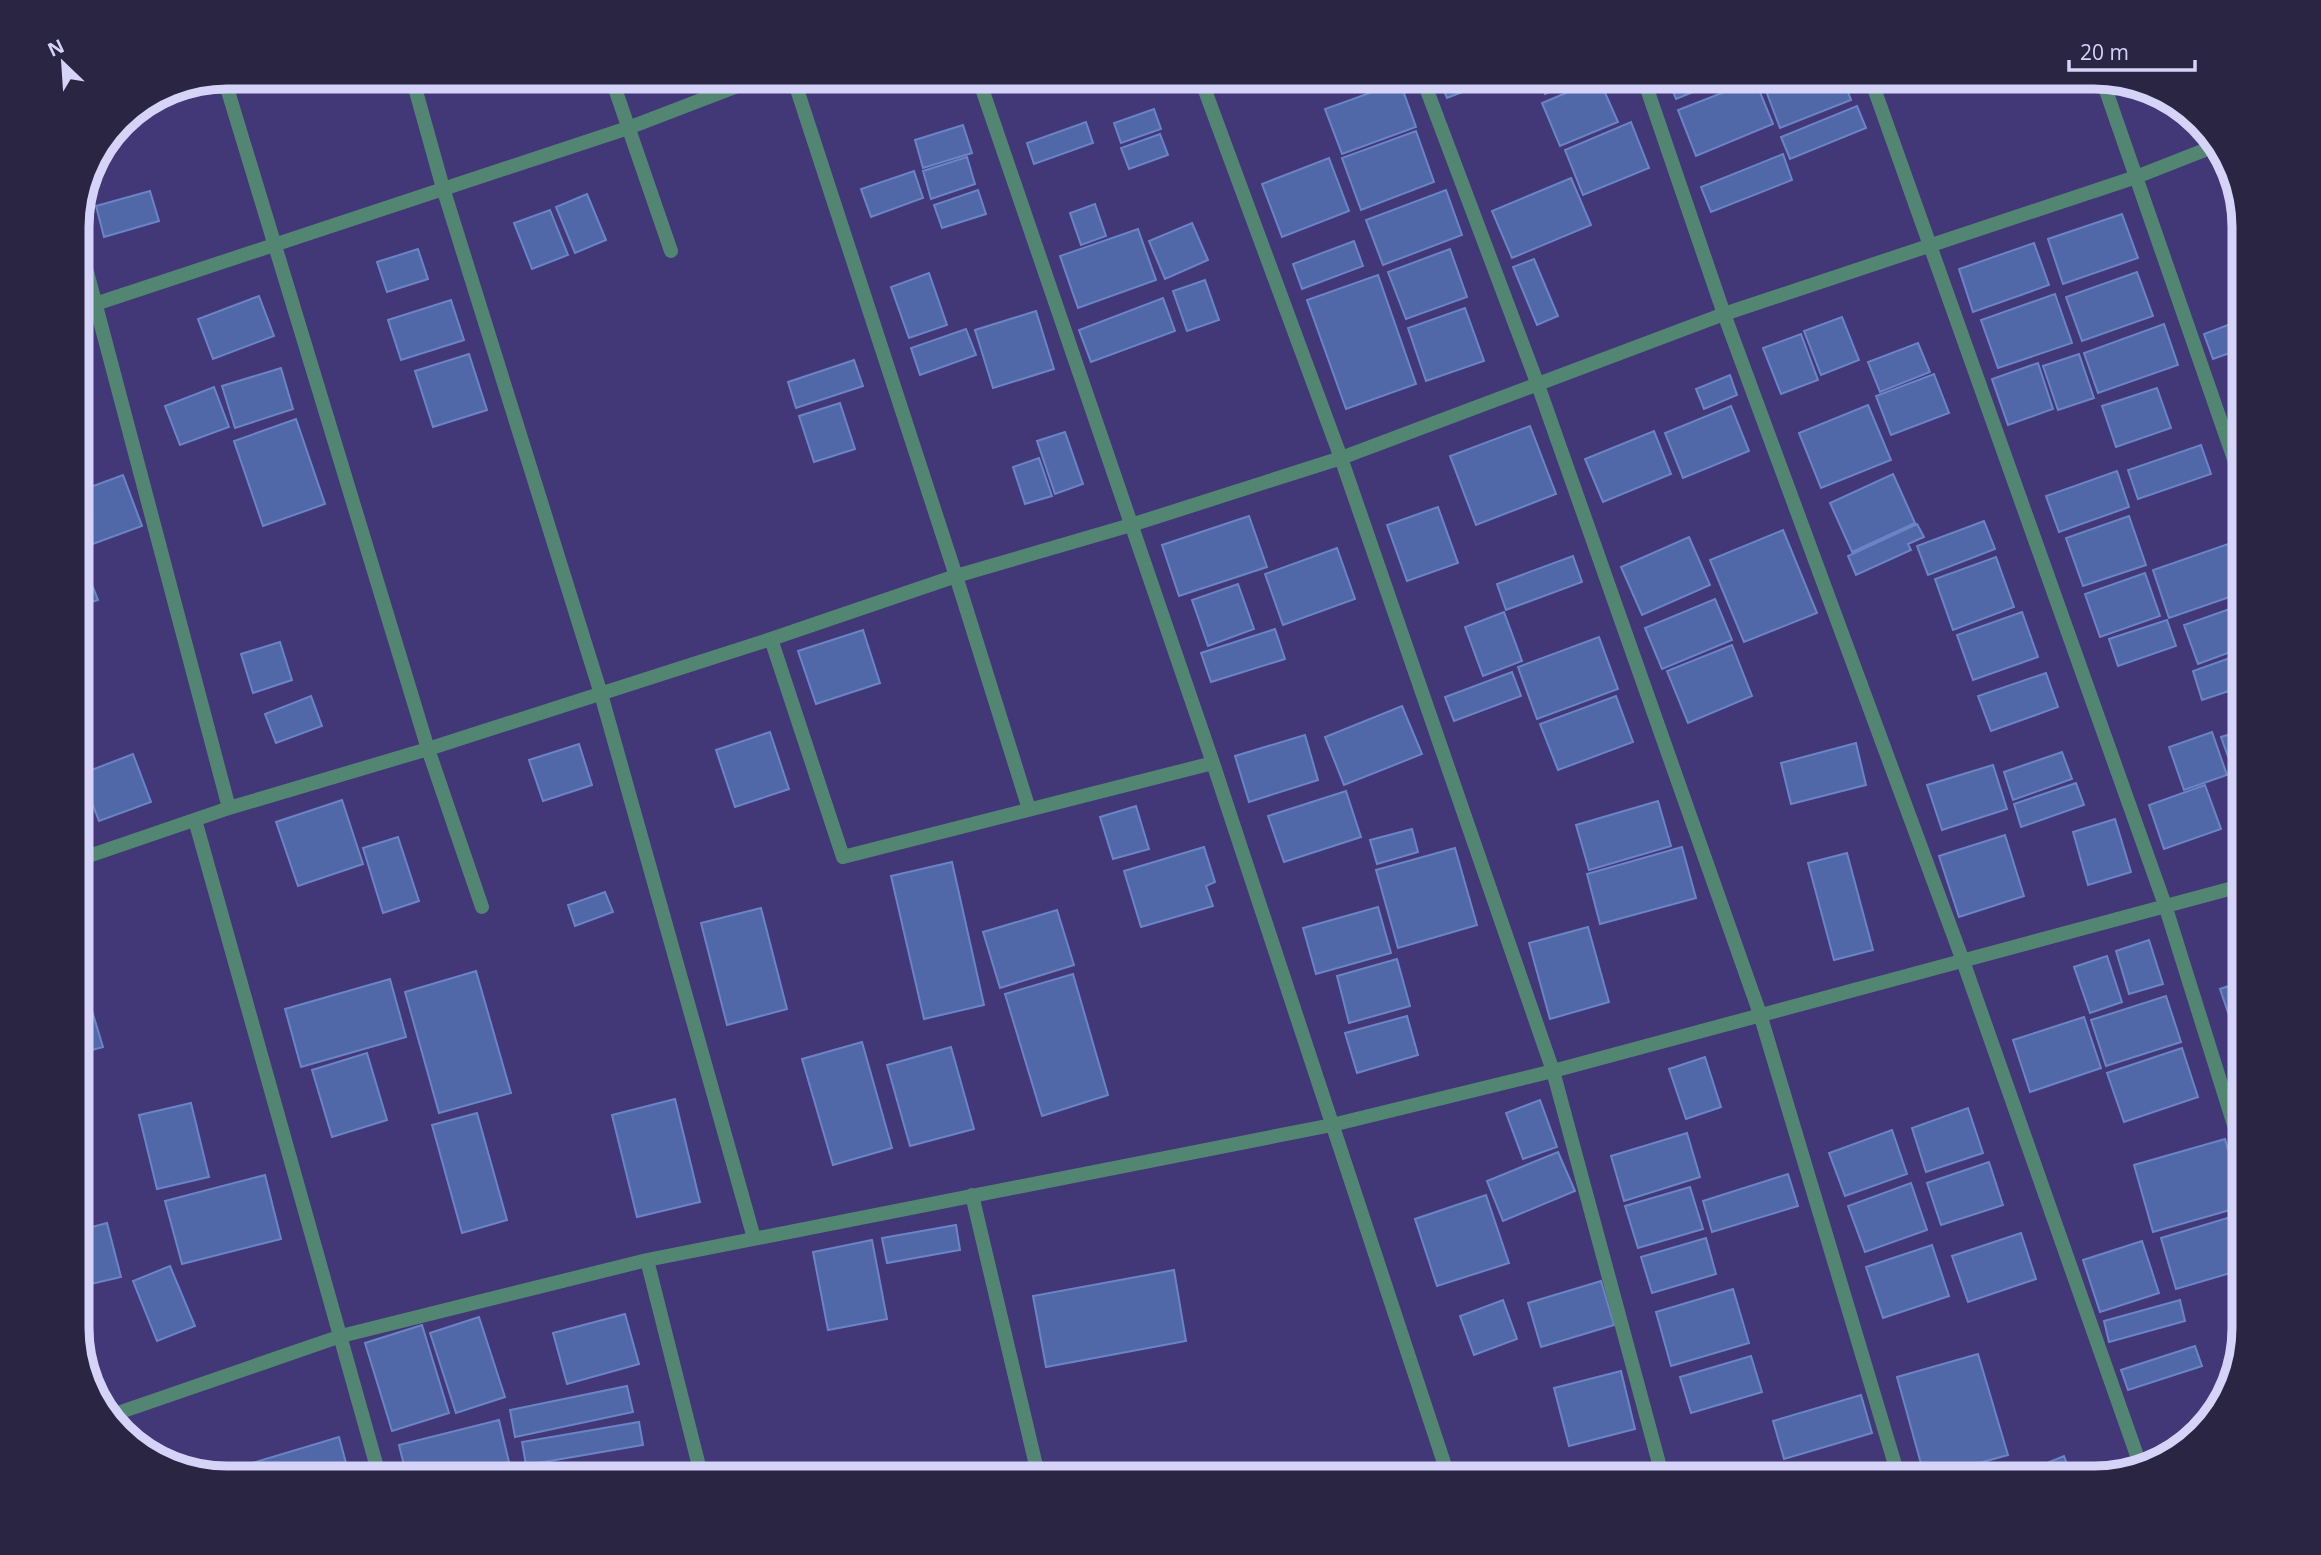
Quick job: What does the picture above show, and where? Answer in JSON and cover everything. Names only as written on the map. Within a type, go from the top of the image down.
[{"type":"street","points":[[1205,89],[1341,458],[1553,1071],[1660,1466]]},
{"type":"street","points":[[1427,89],[1538,385],[1760,1014],[1895,1466]]},
{"type":"street","points":[[1647,89],[1724,314],[1963,961],[2138,1458]]},
{"type":"street","points":[[1874,89],[2165,905],[2232,1119]]},
{"type":"street","points":[[228,90],[429,749],[482,907]]},
{"type":"street","points":[[416,90],[443,188],[601,694],[754,1238]]},
{"type":"street","points":[[615,90],[671,251]]},
{"type":"street","points":[[90,305],[628,128],[728,90]]},
{"type":"street","points":[[797,90],[1029,809]]},
{"type":"street","points":[[982,90],[1213,764],[1445,1466]]},
{"type":"street","points":[[2106,90],[2232,453]]},
{"type":"street","points":[[90,856],[229,808],[429,749],[601,694],[956,576],[1131,525],[1341,458],[1724,314],[2136,177],[2208,149]]},
{"type":"street","points":[[90,279],[229,808]]},
{"type":"street","points":[[771,639],[843,857],[1213,764]]},
{"type":"street","points":[[195,820],[377,1466]]},
{"type":"street","points":[[119,1413],[341,1336],[647,1259],[1332,1125],[1553,1071],[2232,888]]},
{"type":"street","points":[[972,1195],[1036,1466]]},
{"type":"street","points":[[647,1259],[699,1466]]},
{"type":"building","points":[[1379,89],[1403,89],[1416,127],[1342,154],[1325,109]]},
{"type":"building","points":[[1443,89],[1469,89],[1447,98]]},
{"type":"building","points":[[1543,89],[1557,89],[1545,94]]},
{"type":"building","points":[[1575,89],[1604,89],[1618,122],[1560,146],[1542,103]]},
{"type":"building","points":[[1672,89],[1700,89],[1676,99]]},
{"type":"building","points":[[1731,89],[1759,89],[1773,124],[1696,156],[1678,110]]},
{"type":"building","points":[[1765,89],[1847,89],[1851,100],[1780,128]]},
{"type":"building","points":[[1857,106],[1866,128],[1790,159],[1781,137]]},
{"type":"building","points":[[1154,109],[1161,129],[1121,143],[1114,123]]},
{"type":"building","points":[[1086,122],[1093,143],[1034,164],[1027,143]]},
{"type":"building","points":[[1631,122],[1649,168],[1583,195],[1565,150]]},
{"type":"building","points":[[963,125],[972,153],[923,168],[915,140]]},
{"type":"building","points":[[1416,131],[1434,182],[1361,210],[1342,158]]},
{"type":"building","points":[[1160,134],[1168,155],[1129,169],[1121,148]]},
{"type":"building","points":[[1783,154],[1792,180],[1711,212],[1701,187]]},
{"type":"building","points":[[967,157],[975,184],[931,199],[923,171]]},
{"type":"building","points":[[1329,158],[1349,211],[1282,237],[1262,184]]},
{"type":"building","points":[[914,171],[923,198],[871,217],[861,189]]},
{"type":"building","points":[[1571,178],[1591,225],[1512,258],[1492,211]]},
{"type":"building","points":[[978,190],[986,214],[942,228],[934,205]]},
{"type":"building","points":[[1446,190],[1462,235],[1383,265],[1366,220]]},
{"type":"building","points":[[150,191],[159,221],[104,237],[96,206]]},
{"type":"building","points":[[587,194],[606,240],[575,253],[556,207]]},
{"type":"building","points":[[1095,204],[1106,236],[1081,245],[1070,213]]},
{"type":"building","points":[[550,210],[568,255],[532,269],[514,223]]},
{"type":"building","points":[[2122,214],[2138,258],[2063,284],[2048,239]]},
{"type":"building","points":[[1192,223],[1208,260],[1165,279],[1149,241]]},
{"type":"building","points":[[1138,229],[1156,280],[1078,308],[1060,256]]},
{"type":"building","points":[[1354,241],[1363,266],[1302,289],[1293,264]]},
{"type":"building","points":[[2034,243],[2049,285],[1973,312],[1959,269]]},
{"type":"building","points":[[418,249],[428,279],[387,292],[377,262]]},
{"type":"building","points":[[1450,249],[1467,297],[1406,319],[1388,272]]},
{"type":"building","points":[[1534,259],[1558,316],[1537,325],[1513,267]]},
{"type":"building","points":[[2137,272],[2153,316],[2082,341],[2066,297]]},
{"type":"building","points":[[929,273],[947,325],[909,338],[891,287]]},
{"type":"building","points":[[1378,275],[1416,384],[1346,409],[1307,300]]},
{"type":"building","points":[[1205,280],[1219,320],[1187,331],[1173,291]]},
{"type":"building","points":[[2055,294],[2072,343],[1998,368],[1981,320]]},
{"type":"building","points":[[259,296],[274,336],[213,359],[198,319]]},
{"type":"building","points":[[1163,298],[1175,331],[1091,362],[1079,330]]},
{"type":"building","points":[[451,300],[464,340],[401,360],[388,320]]},
{"type":"building","points":[[1465,308],[1484,361],[1426,381],[1408,328]]},
{"type":"building","points":[[1036,311],[1054,369],[993,388],[975,330]]},
{"type":"building","points":[[1842,317],[1859,360],[1821,375],[1804,331]]},
{"type":"building","points":[[2164,324],[2178,365],[2098,393],[2084,353]]},
{"type":"building","points":[[2232,324],[2232,352],[2213,359],[2204,334]]},
{"type":"building","points":[[966,329],[976,355],[920,375],[911,348]]},
{"type":"building","points":[[1801,334],[1818,380],[1781,394],[1763,348]]},
{"type":"building","points":[[1918,343],[1930,372],[1880,392],[1868,362]]},
{"type":"building","points":[[469,354],[487,410],[433,427],[415,371]]},
{"type":"building","points":[[2079,354],[2094,398],[2058,410],[2043,366]]},
{"type":"building","points":[[854,360],[863,386],[796,408],[788,382]]},
{"type":"building","points":[[2038,363],[2053,409],[2008,425],[1992,379]]},
{"type":"building","points":[[281,368],[293,409],[235,428],[222,386]]},
{"type":"building","points":[[1934,374],[1949,413],[1891,435],[1876,396]]},
{"type":"building","points":[[1730,375],[1737,395],[1704,409],[1696,389]]},
{"type":"building","points":[[214,387],[229,427],[180,445],[165,406]]},
{"type":"building","points":[[2157,388],[2171,428],[2116,447],[2102,406]]},
{"type":"building","points":[[840,403],[855,449],[814,462],[799,416]]},
{"type":"building","points":[[1868,405],[1891,460],[1821,488],[1799,433]]},
{"type":"building","points":[[1731,406],[1749,451],[1683,478],[1665,433]]},
{"type":"building","points":[[296,419],[325,504],[263,526],[234,441]]},
{"type":"building","points":[[1530,426],[1556,494],[1476,525],[1450,456]]},
{"type":"building","points":[[1654,431],[1671,474],[1603,502],[1585,459]]},
{"type":"building","points":[[1065,432],[1083,484],[1055,494],[1037,441]]},
{"type":"building","points":[[2201,445],[2211,474],[2138,499],[2128,470]]},
{"type":"building","points":[[1039,458],[1052,496],[1025,504],[1013,467]]},
{"type":"building","points":[[2117,471],[2129,507],[2059,532],[2046,496]]},
{"type":"building","points":[[1893,474],[1915,523],[1852,552],[1830,503]]},
{"type":"building","points":[[123,475],[142,526],[90,545],[90,487]]},
{"type":"building","points":[[1438,507],[1458,563],[1407,581],[1387,525]]},
{"type":"building","points":[[1249,516],[1267,567],[1179,596],[1162,545]]},
{"type":"building","points":[[2129,516],[2146,565],[2083,586],[2066,538]]},
{"type":"building","points":[[1984,521],[1995,549],[1928,575],[1917,546]]},
{"type":"building","points":[[1917,524],[1924,537],[1908,544],[1911,550],[1856,575],[1848,556]]},
{"type":"building","points":[[1783,530],[1817,613],[1744,642],[1710,560]]},
{"type":"building","points":[[1689,537],[1710,585],[1642,615],[1621,567]]},
{"type":"building","points":[[2231,543],[2232,596],[2169,618],[2153,570]]},
{"type":"building","points":[[1337,548],[1355,599],[1283,625],[1265,574]]},
{"type":"building","points":[[1573,556],[1582,582],[1506,610],[1497,584]]},
{"type":"building","points":[[1996,557],[2014,607],[1953,630],[1935,579]]},
{"type":"building","points":[[2145,573],[2160,616],[2100,637],[2085,594]]},
{"type":"building","points":[[90,580],[98,600],[90,603]]},
{"type":"building","points":[[1238,584],[1254,629],[1208,646],[1192,600]]},
{"type":"building","points":[[1715,599],[1732,640],[1662,669],[1645,628]]},
{"type":"building","points":[[2232,608],[2232,651],[2198,664],[2184,625]]},
{"type":"building","points":[[1504,612],[1522,661],[1483,676],[1465,627]]},
{"type":"building","points":[[2022,612],[2038,657],[1973,680],[1957,635]]},
{"type":"building","points":[[2167,620],[2176,646],[2118,666],[2109,639]]},
{"type":"building","points":[[1275,629],[1285,659],[1211,682],[1201,653]]},
{"type":"building","points":[[863,630],[880,683],[816,704],[798,651]]},
{"type":"building","points":[[1599,637],[1618,689],[1537,719],[1518,667]]},
{"type":"building","points":[[280,642],[292,680],[253,693],[241,654]]},
{"type":"building","points":[[1732,645],[1752,696],[1688,723],[1667,671]]},
{"type":"building","points":[[2232,657],[2232,690],[2202,700],[2193,671]]},
{"type":"building","points":[[1512,672],[1521,696],[1454,721],[1445,697]]},
{"type":"building","points":[[2046,673],[2058,707],[1991,731],[1978,696]]},
{"type":"building","points":[[311,696],[322,726],[276,743],[265,714]]},
{"type":"building","points":[[1616,696],[1633,742],[1558,770],[1540,724]]},
{"type":"building","points":[[1402,706],[1422,754],[1344,785],[1325,737]]},
{"type":"building","points":[[770,732],[789,789],[735,807],[716,750]]},
{"type":"building","points":[[2212,732],[2227,775],[2184,790],[2169,747]]},
{"type":"building","points":[[2232,734],[2232,768],[2221,737]]},
{"type":"building","points":[[1305,735],[1318,780],[1249,802],[1235,756]]},
{"type":"building","points":[[1856,743],[1866,785],[1791,804],[1781,763]]},
{"type":"building","points":[[579,744],[592,785],[543,801],[529,760]]},
{"type":"building","points":[[2062,752],[2072,779],[2013,800],[2004,772]]},
{"type":"building","points":[[133,754],[151,802],[99,821],[90,798],[90,771]]},
{"type":"building","points":[[1993,765],[2007,809],[1942,830],[1927,785]]},
{"type":"building","points":[[2076,783],[2084,805],[2021,827],[2014,804]]},
{"type":"building","points":[[2205,785],[2221,829],[2164,849],[2149,805]]},
{"type":"building","points":[[1346,791],[1361,837],[1284,862],[1268,816]]},
{"type":"building","points":[[342,800],[363,864],[298,886],[276,822]]},
{"type":"building","points":[[1658,801],[1671,846],[1589,870],[1576,825]]},
{"type":"building","points":[[1136,806],[1149,849],[1113,859],[1100,817]]},
{"type":"building","points":[[2115,819],[2131,872],[2088,885],[2073,832]]},
{"type":"building","points":[[1412,829],[1418,852],[1377,864],[1370,840]]},
{"type":"building","points":[[2005,835],[2024,896],[1959,917],[1939,856]]},
{"type":"building","points":[[398,837],[419,901],[383,913],[363,848]]},
{"type":"building","points":[[1204,847],[1215,882],[1206,886],[1213,906],[1141,927],[1124,871]]},
{"type":"building","points":[[1682,847],[1696,898],[1600,924],[1587,874]]},
{"type":"building","points":[[1455,848],[1477,925],[1398,948],[1376,870]]},
{"type":"building","points":[[1847,853],[1873,950],[1834,960],[1808,863]]},
{"type":"building","points":[[952,862],[984,1005],[924,1019],[891,876]]},
{"type":"building","points":[[605,892],[613,912],[575,926],[568,905]]},
{"type":"building","points":[[1378,907],[1391,953],[1316,974],[1303,928]]},
{"type":"building","points":[[761,908],[787,1009],[727,1025],[701,923]]},
{"type":"building","points":[[1057,910],[1074,965],[1000,988],[983,932]]},
{"type":"building","points":[[1588,927],[1609,1002],[1550,1019],[1529,943]]},
{"type":"building","points":[[2149,940],[2163,984],[2129,994],[2116,951]]},
{"type":"building","points":[[2107,956],[2122,1002],[2090,1013],[2074,967]]},
{"type":"building","points":[[1397,959],[1410,1006],[1349,1023],[1337,976]]},
{"type":"building","points":[[476,971],[511,1093],[439,1113],[405,992]]},
{"type":"building","points":[[1073,974],[1108,1095],[1042,1116],[1005,994]]},
{"type":"building","points":[[390,979],[406,1037],[301,1067],[285,1009]]},
{"type":"building","points":[[2232,985],[2232,1024],[2220,989]]},
{"type":"building","points":[[2166,996],[2181,1042],[2106,1066],[2091,1020]]},
{"type":"building","points":[[90,1004],[103,1047],[90,1050]]},
{"type":"building","points":[[1407,1016],[1418,1055],[1357,1073],[1345,1033]]},
{"type":"building","points":[[2084,1017],[2101,1068],[2030,1092],[2013,1040]]},
{"type":"building","points":[[862,1042],[892,1148],[833,1165],[802,1059]]},
{"type":"building","points":[[951,1047],[974,1129],[910,1146],[887,1065]]},
{"type":"building","points":[[2182,1048],[2198,1097],[2124,1122],[2107,1073]]},
{"type":"building","points":[[367,1053],[387,1120],[332,1137],[312,1070]]},
{"type":"building","points":[[1705,1057],[1721,1107],[1686,1119],[1669,1069]]},
{"type":"building","points":[[675,1099],[700,1202],[637,1217],[612,1115]]},
{"type":"building","points":[[1540,1100],[1557,1147],[1523,1159],[1506,1113]]},
{"type":"building","points":[[191,1103],[209,1177],[157,1189],[139,1115]]},
{"type":"building","points":[[1968,1108],[1983,1153],[1926,1172],[1912,1128]]},
{"type":"building","points":[[477,1113],[507,1220],[462,1233],[432,1125]]},
{"type":"building","points":[[1892,1130],[1907,1174],[1845,1196],[1829,1153]]},
{"type":"building","points":[[1687,1133],[1700,1177],[1624,1201],[1611,1156]]},
{"type":"building","points":[[2225,1139],[2232,1164],[2232,1209],[2153,1232],[2134,1165]]},
{"type":"building","points":[[1558,1152],[1575,1191],[1503,1221],[1487,1181]]},
{"type":"building","points":[[1989,1162],[2003,1205],[1941,1225],[1927,1183]]},
{"type":"building","points":[[1788,1174],[1798,1206],[1712,1232],[1703,1201]]},
{"type":"building","points":[[265,1175],[281,1239],[182,1264],[165,1201]]},
{"type":"building","points":[[1911,1183],[1927,1230],[1865,1252],[1848,1206]]},
{"type":"building","points":[[1690,1187],[1703,1229],[1638,1248],[1625,1206]]},
{"type":"building","points":[[1486,1195],[1509,1263],[1437,1286],[1415,1219]]},
{"type":"building","points":[[2232,1217],[2232,1273],[2176,1289],[2161,1238]]},
{"type":"building","points":[[107,1223],[121,1277],[90,1284],[90,1228]]},
{"type":"building","points":[[956,1225],[960,1250],[887,1263],[882,1238]]},
{"type":"building","points":[[2021,1233],[2036,1279],[1968,1302],[1952,1256]]},
{"type":"building","points":[[1706,1238],[1716,1274],[1652,1293],[1641,1257]]},
{"type":"building","points":[[872,1240],[887,1319],[828,1330],[813,1252]]},
{"type":"building","points":[[2142,1241],[2159,1293],[2100,1312],[2083,1260]]},
{"type":"building","points":[[1932,1245],[1949,1296],[1883,1318],[1866,1267]]},
{"type":"building","points":[[170,1266],[195,1326],[157,1341],[133,1281]]},
{"type":"building","points":[[1174,1270],[1186,1341],[1046,1367],[1033,1296]]},
{"type":"building","points":[[1601,1281],[1614,1325],[1541,1347],[1528,1303]]},
{"type":"building","points":[[1733,1289],[1749,1343],[1671,1366],[1656,1312]]},
{"type":"building","points":[[1503,1300],[1517,1339],[1474,1355],[1460,1316]]},
{"type":"building","points":[[2180,1300],[2185,1321],[2109,1342],[2104,1321]]},
{"type":"building","points":[[625,1314],[639,1364],[567,1384],[553,1333]]},
{"type":"building","points":[[479,1317],[505,1397],[456,1413],[430,1333]]},
{"type":"building","points":[[422,1325],[449,1413],[392,1431],[365,1343]]},
{"type":"building","points":[[2195,1346],[2202,1366],[2128,1390],[2121,1370]]},
{"type":"building","points":[[1978,1354],[2008,1455],[1968,1466],[1922,1466],[1897,1377]]},
{"type":"building","points":[[1751,1356],[1762,1392],[1691,1413],[1680,1377]]},
{"type":"building","points":[[1621,1371],[1635,1429],[1569,1446],[1554,1388]]},
{"type":"building","points":[[627,1386],[633,1412],[515,1437],[510,1410]]},
{"type":"building","points":[[1861,1395],[1872,1433],[1784,1459],[1773,1421]]},
{"type":"building","points":[[499,1420],[509,1462],[493,1466],[404,1466],[399,1445]]},
{"type":"building","points":[[639,1422],[643,1445],[526,1465],[522,1442]]},
{"type":"building","points":[[339,1437],[347,1466],[242,1466]]},
{"type":"building","points":[[2064,1456],[2068,1466],[2039,1466]]}]
